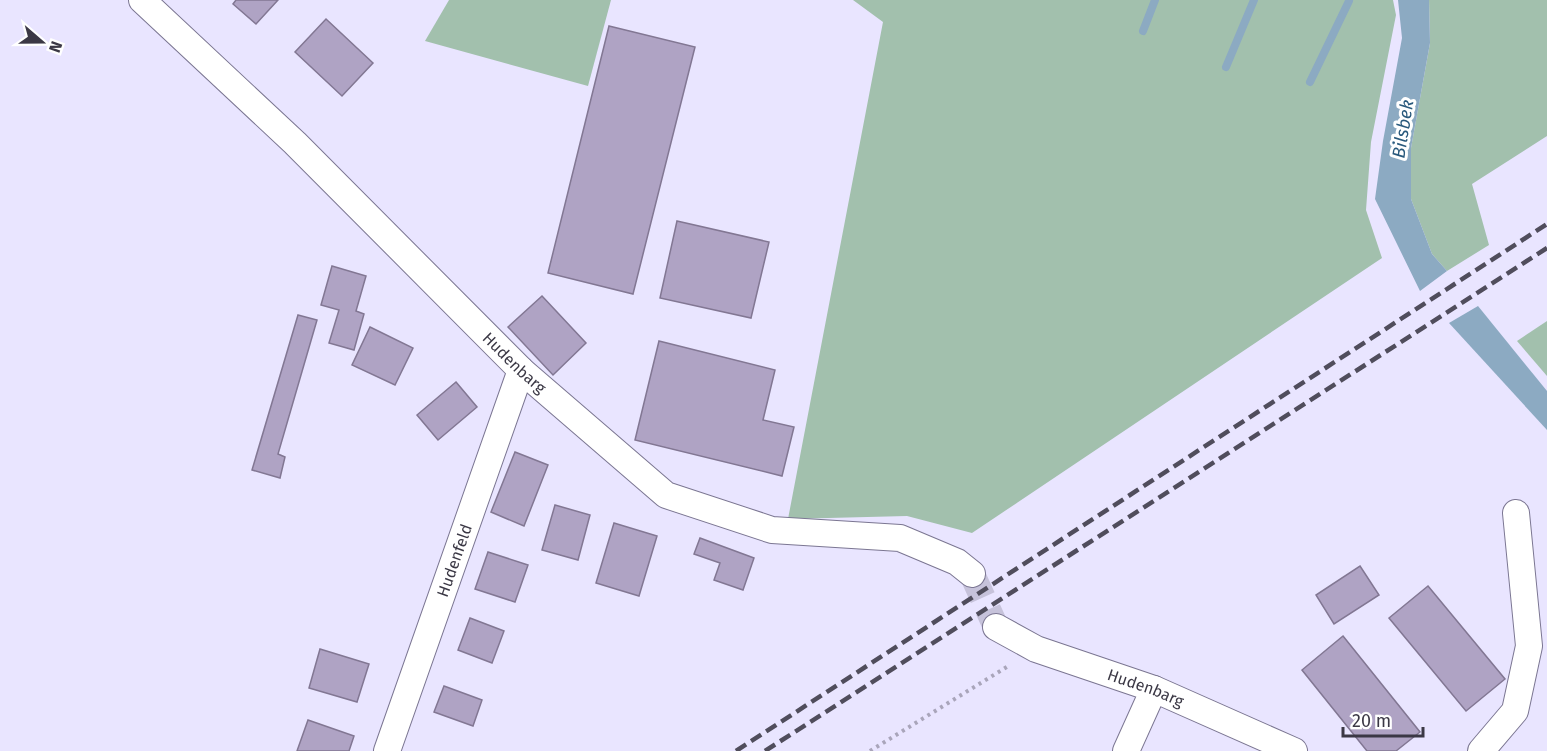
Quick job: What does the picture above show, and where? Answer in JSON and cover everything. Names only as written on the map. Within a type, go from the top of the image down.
[{"type":"street","name":"Hudenbarg","points":[[142,0],[295,143],[521,370],[666,495],[772,530],[900,538],[957,562],[972,574]]},
{"type":"street","name":"Hudenfeld","points":[[387,751],[521,370]]},
{"type":"street","points":[[1481,751],[1515,711],[1529,646],[1516,513]]},
{"type":"street","name":"Hudenbarg","points":[[996,627],[1036,649],[1154,689],[1294,751]]},
{"type":"street","points":[[1126,751],[1154,689]]},
{"type":"path","points":[[870,751],[1036,649]]},
{"type":"green space","points":[[449,0],[611,0],[588,86],[425,41]]},
{"type":"green space","points":[[853,0],[1393,0],[1396,15],[1371,142],[1366,210],[1382,258],[972,533],[907,516],[788,519],[883,22]]},
{"type":"green space","points":[[1429,0],[1547,0],[1547,136],[1472,184],[1489,245],[1447,271],[1432,254],[1411,199],[1411,148],[1430,43]]},
{"type":"green space","points":[[1547,321],[1547,376],[1517,341]]},
{"type":"water","name":"Bilsbek","points":[[1398,0],[1429,0],[1430,43],[1411,148],[1411,199],[1432,254],[1447,271],[1420,291],[1375,199],[1402,38]]},
{"type":"water","points":[[1478,306],[1547,391],[1547,430],[1449,323]]},
{"type":"building","points":[[236,0],[278,0],[256,24],[233,4]]},
{"type":"building","points":[[326,19],[373,63],[342,96],[295,52]]},
{"type":"building","points":[[609,26],[695,47],[633,294],[548,273]]},
{"type":"building","points":[[677,221],[769,242],[751,318],[660,298]]},
{"type":"building","points":[[332,266],[366,276],[356,311],[364,314],[354,350],[329,343],[339,310],[321,305]]},
{"type":"building","points":[[542,296],[586,343],[553,375],[508,327]]},
{"type":"building","points":[[298,315],[317,320],[278,454],[285,457],[280,478],[252,470]]},
{"type":"building","points":[[370,327],[413,348],[395,385],[352,365]]},
{"type":"building","points":[[659,341],[775,370],[763,420],[794,427],[782,476],[635,440]]},
{"type":"building","points":[[456,382],[477,407],[438,440],[417,415]]},
{"type":"building","points":[[515,452],[548,465],[524,526],[491,512]]},
{"type":"building","points":[[555,505],[590,515],[578,560],[542,550]]},
{"type":"building","points":[[614,523],[657,536],[639,596],[596,583]]},
{"type":"building","points":[[700,538],[754,558],[743,590],[714,580],[720,563],[694,554]]},
{"type":"building","points":[[488,552],[528,565],[515,602],[475,589]]},
{"type":"building","points":[[1360,566],[1379,595],[1334,624],[1316,595]]},
{"type":"building","points":[[1428,586],[1505,679],[1466,711],[1389,618]]},
{"type":"building","points":[[470,618],[504,631],[492,663],[458,650]]},
{"type":"building","points":[[1343,636],[1420,732],[1396,751],[1367,751],[1302,670]]},
{"type":"building","points":[[320,649],[369,664],[357,702],[309,688]]},
{"type":"building","points":[[444,686],[482,700],[473,726],[434,712]]},
{"type":"building","points":[[308,720],[354,736],[349,751],[297,751]]},
{"type":"waterway","points":[[1143,31],[1155,0]]},
{"type":"waterway","points":[[1226,67],[1254,0]]},
{"type":"waterway","points":[[1310,82],[1349,1]]},
{"type":"tunnel","points":[[972,574],[996,627]]},
{"type":"railway","points":[[736,751],[1547,224]]},
{"type":"railway","points":[[765,751],[1547,248]]}]
